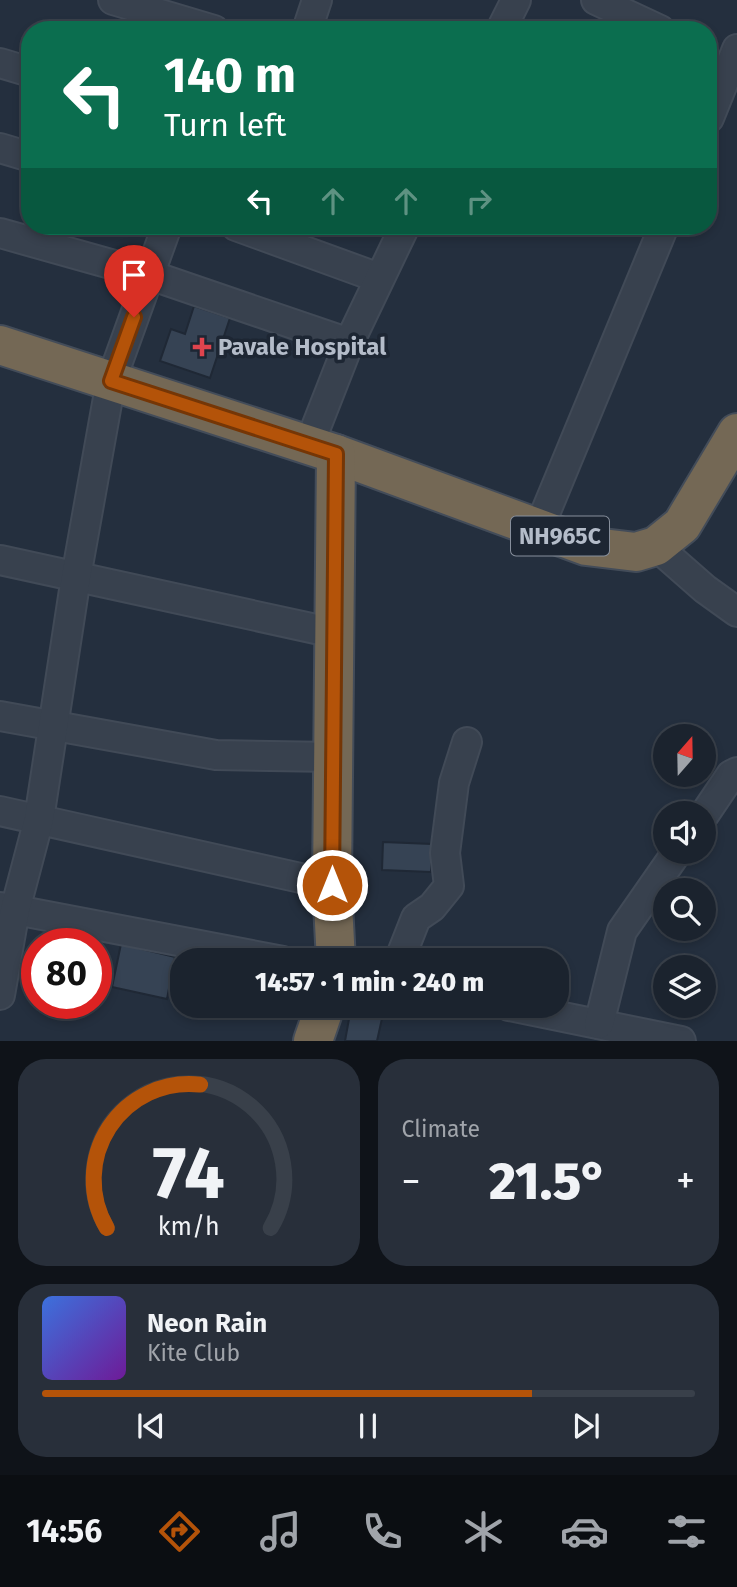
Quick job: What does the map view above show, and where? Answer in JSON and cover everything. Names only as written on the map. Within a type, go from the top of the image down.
[{"type":"highway","name":"NH965C","points":[[0,345],[322,449],[586,546],[636,552],[656,545],[682,525],[737,433]]},
{"type":"highway","points":[[322,449],[334,633],[332,885],[336,948]]},
{"type":"highway","points":[[313,1041],[321,1018]]},
{"type":"street","points":[[113,0],[144,4],[190,21]]},
{"type":"street","points":[[310,21],[317,0]]},
{"type":"street","points":[[506,21],[516,0]]},
{"type":"street","points":[[603,1],[642,21]]},
{"type":"street","points":[[717,92],[728,58]]},
{"type":"street","points":[[0,63],[21,69]]},
{"type":"street","points":[[0,148],[21,154]]},
{"type":"street","points":[[0,233],[150,275],[349,343]]},
{"type":"street","points":[[0,995],[8,909],[39,820],[76,577],[111,381],[164,235]]},
{"type":"street","points":[[263,235],[379,278]]},
{"type":"street","points":[[322,449],[349,343],[400,235]]},
{"type":"street","points":[[539,528],[660,235]]},
{"type":"street","points":[[656,545],[705,589],[737,612]]},
{"type":"street","points":[[0,561],[334,633]]},
{"type":"street","points":[[0,716],[216,755],[334,757]]},
{"type":"street","points":[[403,948],[416,918],[432,907],[449,886],[445,853],[454,783],[467,742]]},
{"type":"street","points":[[713,801],[731,775],[737,772]]},
{"type":"street","points":[[0,811],[332,885]]},
{"type":"street","points":[[599,1024],[622,931],[669,864]]},
{"type":"street","points":[[8,909],[214,948]]},
{"type":"street","points":[[569,1018],[681,1041]]},
{"type":"building","points":[[194,306],[230,318],[210,378],[160,361],[171,329],[185,334]]},
{"type":"building","points":[[383,842],[432,844],[431,872],[382,870]]},
{"type":"building","points":[[121,944],[170,956],[167,999],[112,987]]},
{"type":"building","points":[[349,1018],[382,1018],[377,1041],[345,1041]]},
{"type":"place","name":"Pavale Hospital","points":[[202,347]]},
{"type":"route","points":[[134,317],[111,381],[336,454],[332,885]]}]
